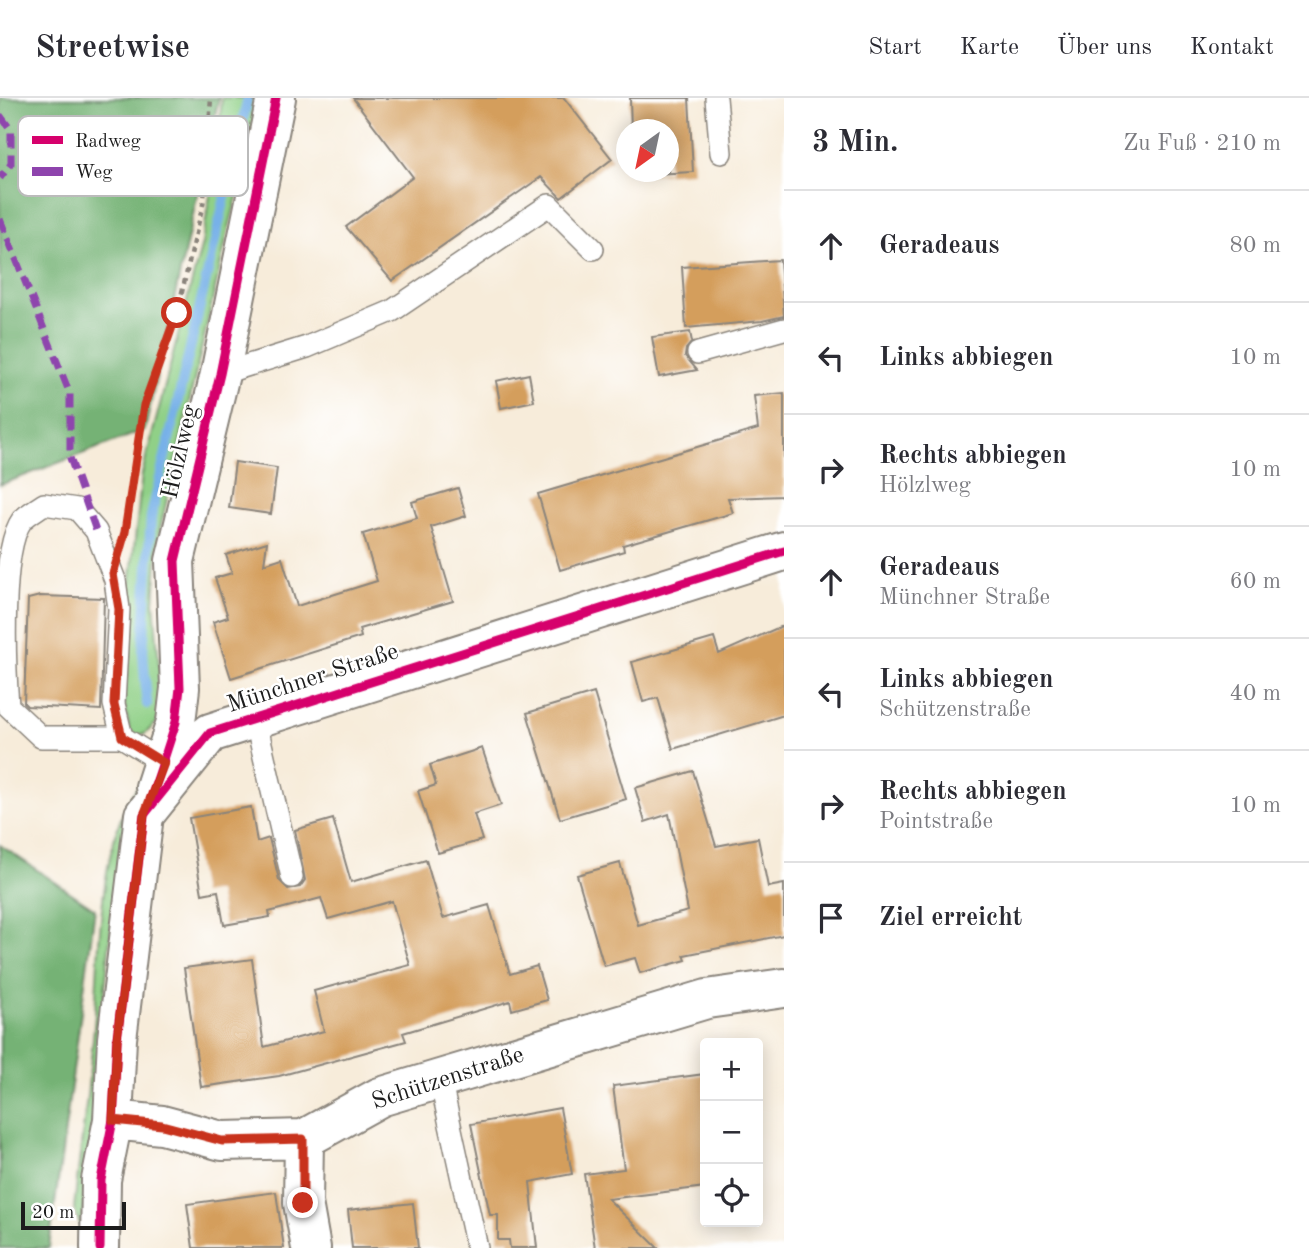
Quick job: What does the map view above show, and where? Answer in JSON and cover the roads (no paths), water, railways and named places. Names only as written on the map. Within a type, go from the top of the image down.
[{"type":"street","name":"Hölzlweg","points":[[144,815],[176,722],[180,688],[175,561],[220,374],[276,98]]},
{"type":"street","name":"Münchner Straße","points":[[144,815],[210,733],[784,551]]},
{"type":"street","points":[[100,1248],[101,1181],[113,1120],[117,1039],[144,815]]},
{"type":"street","name":"Schützenstraße","points":[[113,1120],[162,1125],[222,1141],[303,1139],[380,1097],[707,999],[784,988]]},
{"type":"street","points":[[303,1139],[303,1203],[311,1248]]},
{"type":"lane","points":[[716,98],[721,153]]},
{"type":"lane","points":[[220,374],[307,347],[392,312],[550,205],[593,249]]},
{"type":"lane","points":[[698,353],[784,329]]},
{"type":"lane","points":[[122,737],[114,704],[119,609],[113,574],[96,531],[77,509],[44,504],[20,521],[6,558],[2,610],[8,706],[41,737],[122,737],[164,763]]},
{"type":"lane","points":[[255,718],[292,877]]},
{"type":"lane","points":[[440,1079],[477,1248]]},
{"type":"waterway","points":[[244,116],[248,98]]},
{"type":"waterway","points":[[147,704],[143,653],[151,517],[225,196]]}]
